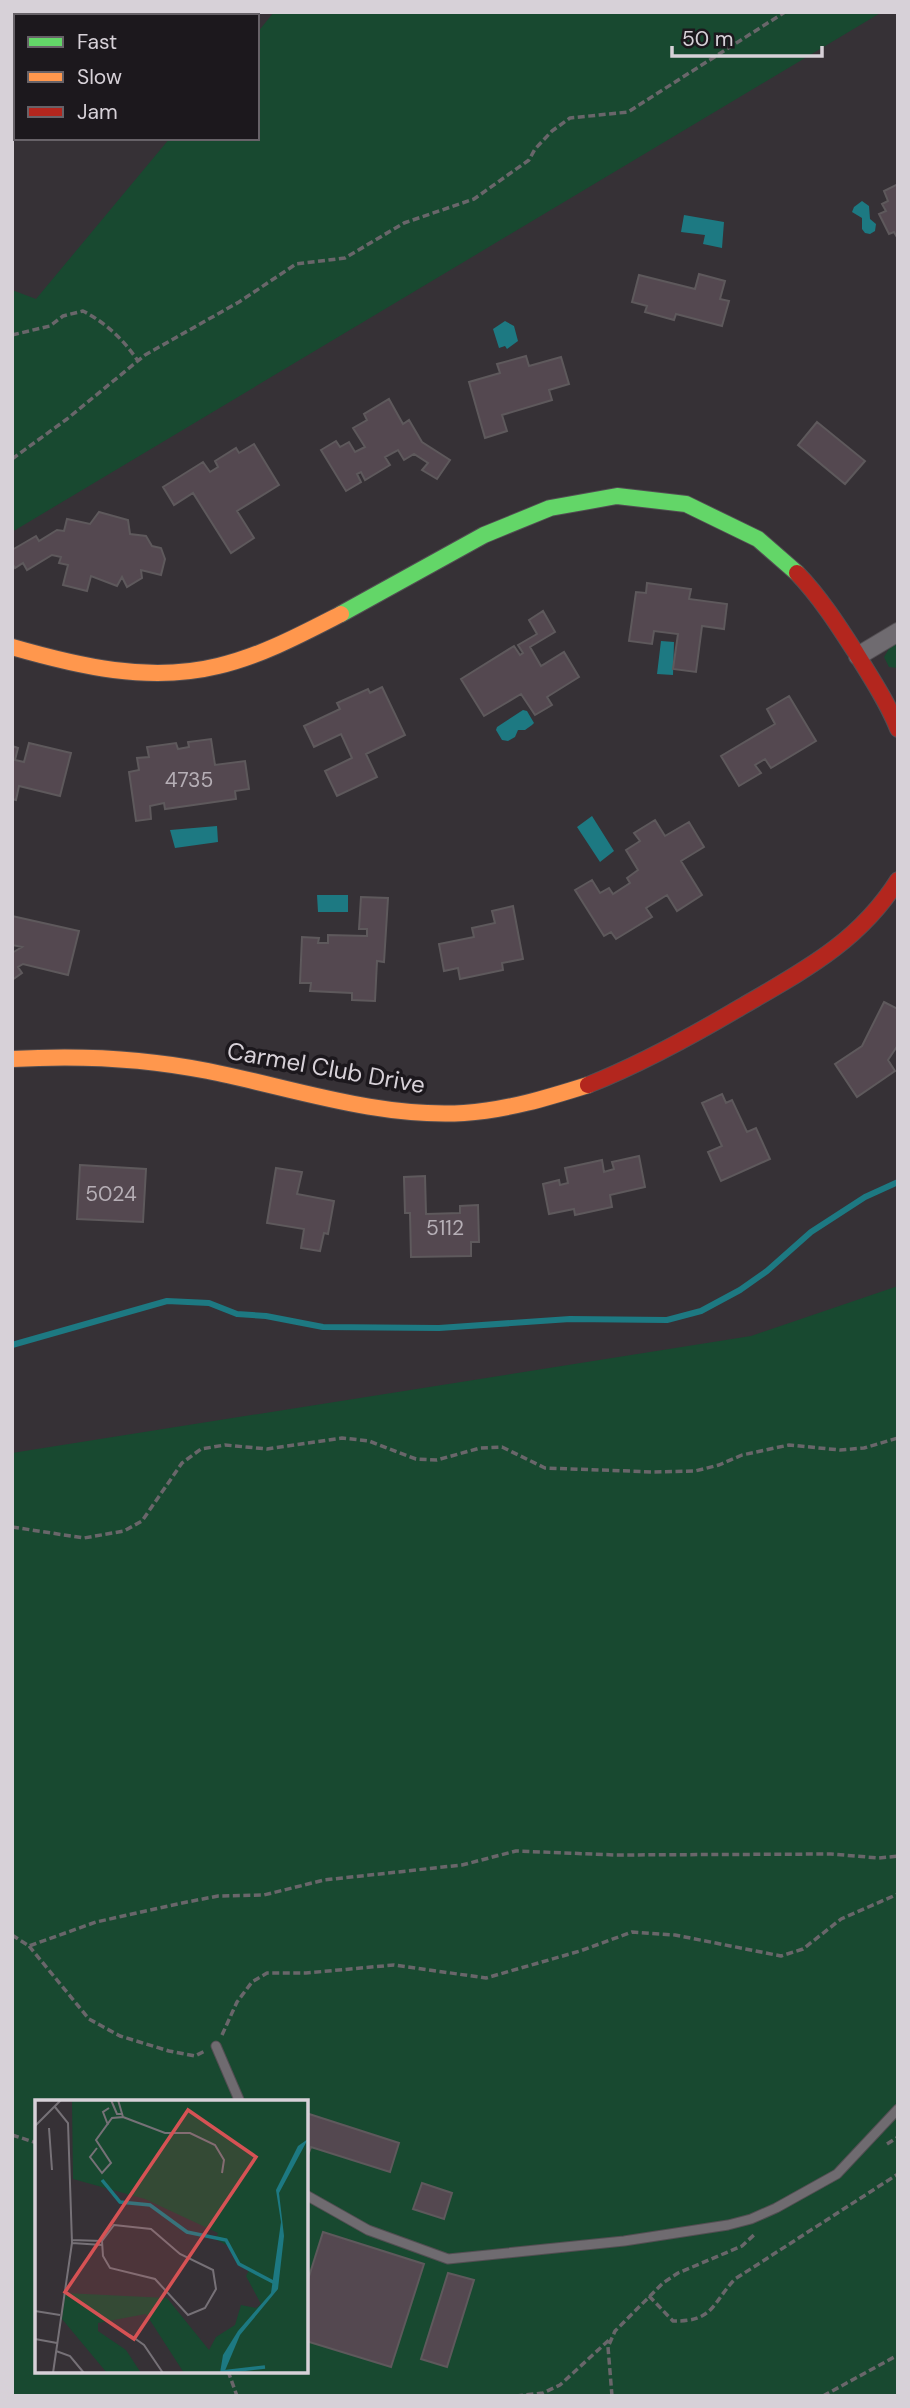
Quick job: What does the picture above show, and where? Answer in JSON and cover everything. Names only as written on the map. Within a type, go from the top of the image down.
[{"type":"street","points":[[12,647],[82,666],[133,672],[174,673],[216,667],[278,647],[335,619],[482,535],[531,513],[580,499],[632,495],[680,502],[715,514],[747,531],[785,560],[806,583],[858,656],[890,689],[898,729]]},
{"type":"street","points":[[858,656],[898,632]]},
{"type":"street","name":"Carmel Club Drive","points":[[12,1059],[96,1056],[180,1066],[350,1101],[420,1112],[468,1112],[516,1106],[563,1095],[629,1068],[690,1038],[838,948],[877,911],[898,880]]},
{"type":"lane","points":[[216,2046],[239,2100]]},
{"type":"lane","points":[[308,2196],[368,2230],[448,2259],[624,2241],[728,2225],[776,2208],[838,2174],[898,2109]]},
{"type":"path","points":[[12,459],[67,419],[138,361],[239,302],[296,264],[345,258],[404,223],[474,199],[529,160],[552,131],[570,118],[628,112],[785,12]]},
{"type":"path","points":[[12,335],[50,326],[63,316],[83,311],[99,319],[138,361]]},
{"type":"path","points":[[12,1527],[84,1538],[124,1531],[142,1521],[182,1464],[201,1449],[225,1445],[267,1448],[342,1438],[369,1441],[416,1459],[437,1460],[480,1448],[502,1447],[545,1468],[654,1472],[695,1471],[742,1455],[789,1445],[840,1450],[864,1448],[898,1438]]},
{"type":"path","points":[[29,1946],[96,1922],[218,1896],[264,1895],[324,1880],[462,1865],[516,1852],[616,1855],[831,1854],[879,1858],[898,1856]]},
{"type":"path","points":[[12,1935],[29,1946],[89,2019],[120,2036],[195,2056],[216,2046],[237,2002],[252,1982],[267,1973],[394,1965],[486,1978],[580,1951],[632,1932],[675,1935],[781,1956],[803,1949],[841,1919],[898,1894]]},
{"type":"path","points":[[12,2135],[35,2142]]},
{"type":"path","points":[[649,2296],[673,2321],[698,2318],[712,2311],[735,2279],[898,2174]]},
{"type":"path","points":[[612,2396],[608,2347],[615,2331],[649,2296],[678,2273],[742,2246],[776,2208]]},
{"type":"path","points":[[516,2396],[543,2393],[560,2385],[611,2339]]},
{"type":"path","points":[[822,2396],[898,2355]]},
{"type":"path","points":[[229,2373],[237,2396]]},
{"type":"green space","points":[[274,12],[882,12],[12,532],[12,290],[36,299],[168,140],[259,140],[259,31]]},
{"type":"green space","points":[[898,639],[898,668],[889,667],[884,657],[893,642]]},
{"type":"green space","points":[[898,1286],[898,2396],[12,2396],[12,1453],[751,1336]]},
{"type":"water","points":[[862,201],[869,206],[870,219],[876,224],[875,231],[870,234],[862,229],[862,218],[852,212]]},
{"type":"water","points":[[684,215],[724,222],[722,248],[703,244],[705,235],[681,232]]},
{"type":"water","points":[[505,321],[514,326],[518,341],[507,349],[505,346],[499,348],[493,329]]},
{"type":"water","points":[[661,641],[674,642],[673,675],[657,674]]},
{"type":"water","points":[[523,710],[527,711],[534,723],[525,730],[518,730],[515,737],[508,741],[502,740],[497,727]]},
{"type":"water","points":[[592,816],[614,851],[600,862],[577,827]]},
{"type":"water","points":[[217,826],[218,842],[175,848],[170,830]]},
{"type":"water","points":[[317,895],[348,895],[348,912],[318,912]]},
{"type":"building","points":[[898,184],[898,239],[894,232],[889,234],[879,214],[886,211],[882,204],[888,201],[884,191]]},
{"type":"building","points":[[699,274],[725,281],[720,299],[729,301],[722,326],[676,314],[674,320],[645,312],[647,306],[632,302],[639,275],[695,289]]},
{"type":"building","points":[[526,356],[529,366],[561,357],[569,384],[549,390],[552,400],[502,415],[507,431],[485,438],[469,382],[500,373],[497,364]]},
{"type":"building","points":[[389,399],[403,424],[409,420],[422,442],[450,460],[437,479],[422,470],[428,463],[414,454],[404,460],[398,450],[385,457],[390,465],[365,480],[361,472],[357,474],[361,482],[346,491],[321,450],[336,441],[340,447],[349,442],[355,452],[365,447],[353,428],[367,420],[364,414]]},
{"type":"building","points":[[817,422],[865,461],[845,484],[798,445]]},
{"type":"building","points":[[254,444],[279,485],[237,511],[254,538],[231,553],[193,493],[174,505],[163,487],[203,462],[210,472],[218,467],[215,461],[236,448],[239,453]]},
{"type":"building","points":[[99,512],[128,520],[130,534],[146,536],[152,546],[161,548],[165,559],[161,575],[141,570],[142,578],[127,587],[122,577],[117,586],[91,576],[87,591],[63,585],[68,565],[59,563],[61,557],[52,555],[27,570],[23,563],[15,568],[12,563],[12,550],[36,536],[39,541],[57,530],[64,531],[67,519],[90,524]]},
{"type":"building","points":[[647,583],[691,589],[689,599],[727,604],[724,629],[702,626],[696,672],[673,669],[678,634],[654,631],[652,644],[629,641],[636,592],[646,593]]},
{"type":"building","points":[[543,611],[555,632],[530,647],[541,666],[564,652],[579,677],[547,697],[552,705],[535,715],[521,694],[484,716],[461,679],[514,646],[520,655],[523,653],[518,645],[537,634],[529,620]]},
{"type":"building","points":[[382,687],[405,735],[366,754],[377,777],[337,796],[325,771],[352,758],[341,734],[314,747],[304,726],[340,709],[337,703],[368,689],[370,693]]},
{"type":"building","points":[[789,696],[816,741],[771,768],[765,759],[755,765],[761,773],[739,786],[721,756],[775,724],[767,709]]},
{"type":"building","points":[[211,739],[215,765],[245,761],[249,789],[235,791],[236,799],[165,809],[164,803],[150,806],[151,819],[136,821],[129,772],[139,770],[137,758],[149,757],[147,747],[176,743],[178,749],[189,747],[188,742]]},
{"type":"building","points":[[29,743],[71,753],[60,796],[19,786],[16,800],[12,799],[12,746],[18,748],[15,760],[24,762]]},
{"type":"building","points":[[655,820],[665,836],[689,822],[704,847],[681,861],[702,895],[677,911],[667,895],[646,908],[652,917],[616,939],[611,932],[604,936],[575,890],[592,880],[600,893],[609,888],[613,894],[630,883],[627,878],[638,870],[626,850],[640,841],[634,833]]},
{"type":"building","points":[[361,897],[388,898],[384,962],[377,961],[375,1001],[352,1000],[352,993],[310,991],[311,983],[300,983],[302,937],[319,938],[318,943],[328,943],[328,935],[367,936],[367,929],[359,929]]},
{"type":"building","points":[[513,906],[523,959],[502,963],[503,970],[460,979],[458,968],[444,971],[439,944],[474,937],[472,928],[495,923],[492,911]]},
{"type":"building","points":[[12,916],[79,931],[68,975],[23,964],[18,967],[22,973],[12,980],[12,953],[22,947],[12,945]]},
{"type":"building","points":[[884,1002],[898,1009],[898,1045],[888,1060],[895,1071],[857,1097],[835,1064],[862,1046]]},
{"type":"building","points":[[722,1094],[726,1103],[732,1100],[747,1132],[756,1128],[770,1159],[721,1181],[708,1152],[722,1146],[702,1103]]},
{"type":"building","points":[[639,1156],[645,1187],[610,1195],[612,1207],[575,1215],[574,1209],[549,1214],[543,1184],[559,1180],[560,1185],[568,1183],[565,1168],[602,1160],[604,1172],[614,1169],[612,1162]]},
{"type":"building","points":[[80,1165],[146,1169],[143,1222],[77,1219]]},
{"type":"building","points":[[276,1168],[302,1172],[297,1194],[334,1201],[328,1234],[324,1233],[320,1251],[301,1248],[304,1229],[267,1223]]},
{"type":"building","points":[[425,1176],[426,1214],[460,1213],[460,1206],[478,1205],[479,1242],[471,1242],[471,1256],[411,1257],[410,1213],[405,1213],[404,1177]]},
{"type":"building","points":[[308,2114],[399,2143],[390,2172],[311,2147],[308,2155]]},
{"type":"building","points":[[422,2183],[452,2193],[444,2219],[413,2209]]},
{"type":"building","points":[[323,2232],[424,2264],[391,2367],[308,2342],[308,2280]]},
{"type":"building","points":[[448,2273],[474,2280],[447,2367],[421,2359]]},
{"type":"waterway","points":[[12,1345],[167,1301],[209,1303],[237,1314],[266,1316],[323,1327],[439,1328],[570,1319],[667,1320],[701,1311],[740,1290],[767,1271],[811,1232],[865,1197],[898,1182]]},
{"type":"traffic: fast","points":[[341,614],[484,535],[550,508],[617,496],[686,504],[758,539],[797,573]]},
{"type":"traffic: slow","points":[[12,647],[114,670],[166,673],[192,671],[250,656],[341,614]]},
{"type":"traffic: slow","points":[[12,1059],[61,1057],[159,1063],[367,1106],[431,1113],[496,1109],[588,1085]]},
{"type":"traffic: jam","points":[[797,573],[821,601],[849,643],[884,699],[898,729]]},
{"type":"traffic: jam","points":[[588,1085],[685,1039],[808,967],[848,938],[866,921],[898,880]]}]
